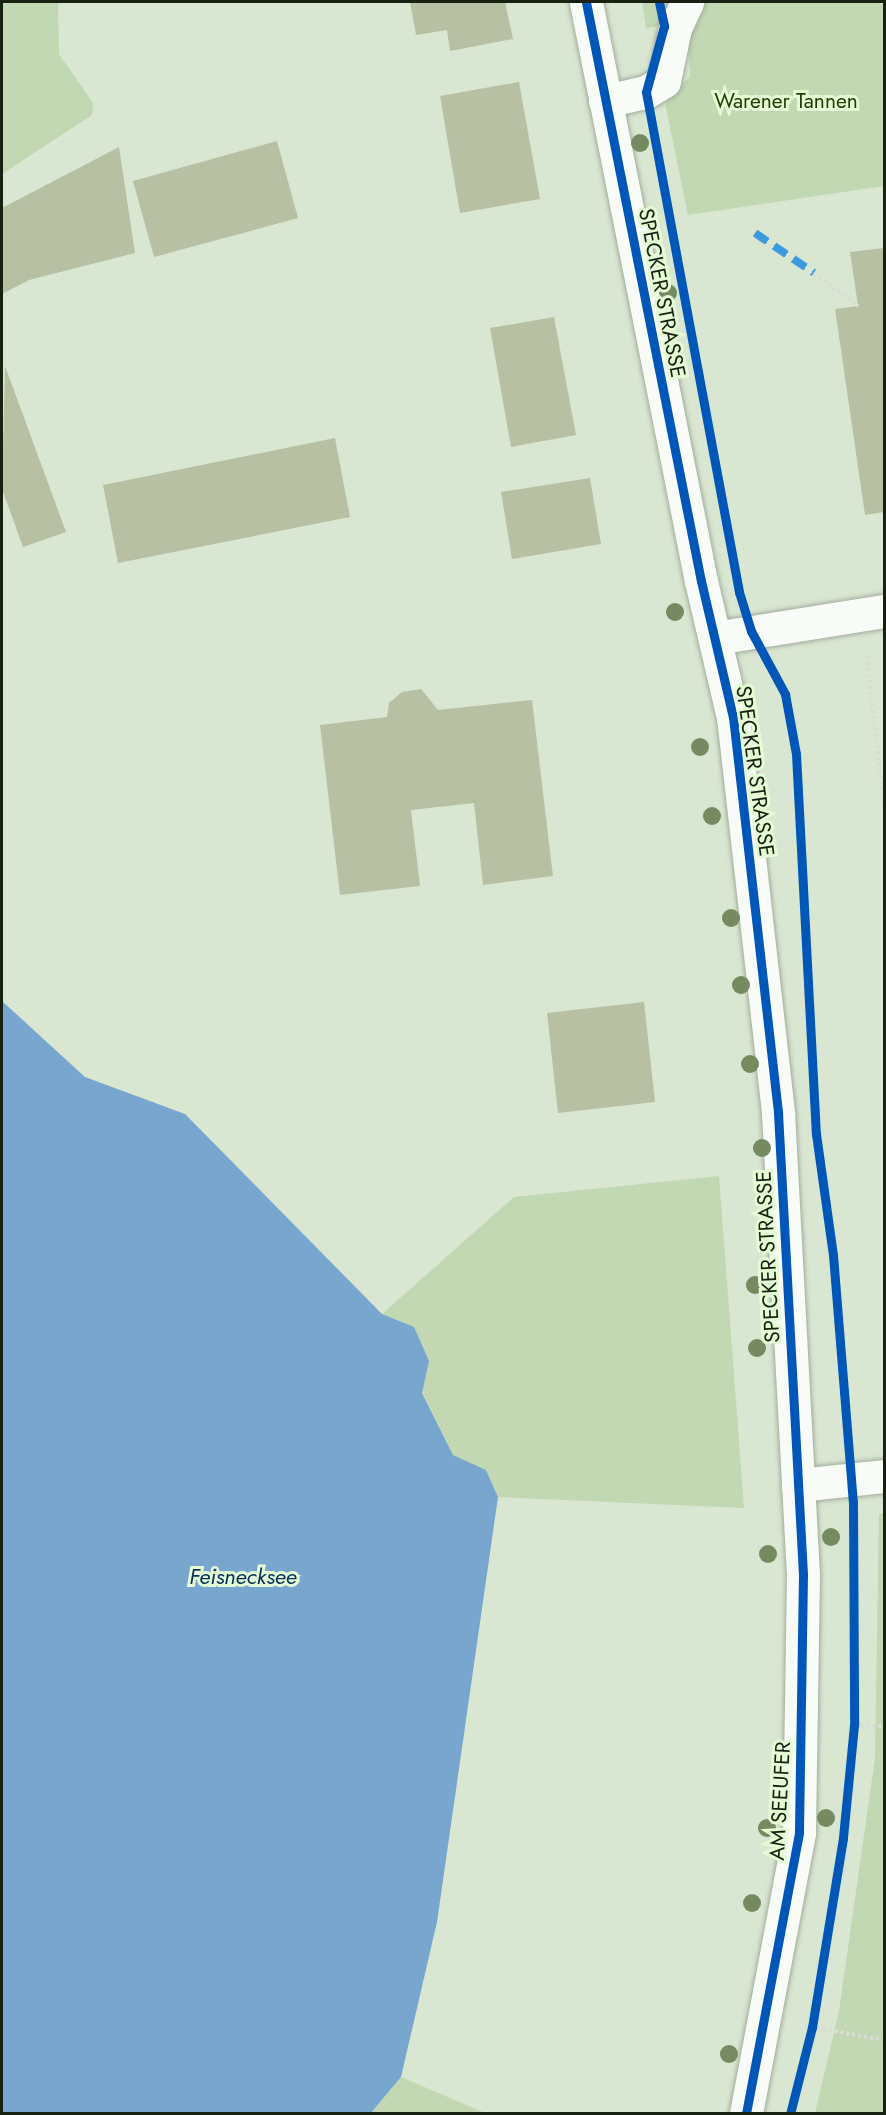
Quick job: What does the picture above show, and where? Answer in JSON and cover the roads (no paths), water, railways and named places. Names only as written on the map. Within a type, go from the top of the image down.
[{"type":"street","name":"SPECKER STRASSE","points":[[586,2],[738,752],[778,1113],[798,1485]]},
{"type":"street","points":[[605,101],[646,92],[664,81],[675,28],[687,2]]},
{"type":"street","points":[[715,638],[885,611]]},
{"type":"street","points":[[798,1485],[885,1476]]},
{"type":"street","name":"AM SEEUFER","points":[[746,2114],[799,1833],[803,1575],[798,1485]]},
{"type":"water","name":"Feisnecksee","points":[[2,1001],[85,1077],[185,1114],[382,1314],[414,1327],[429,1361],[422,1393],[453,1455],[486,1470],[498,1497],[437,1922],[401,2077],[371,2113],[2,2113]]},
{"type":"park label","name":"Warener Tannen","points":[[786,101]]}]
